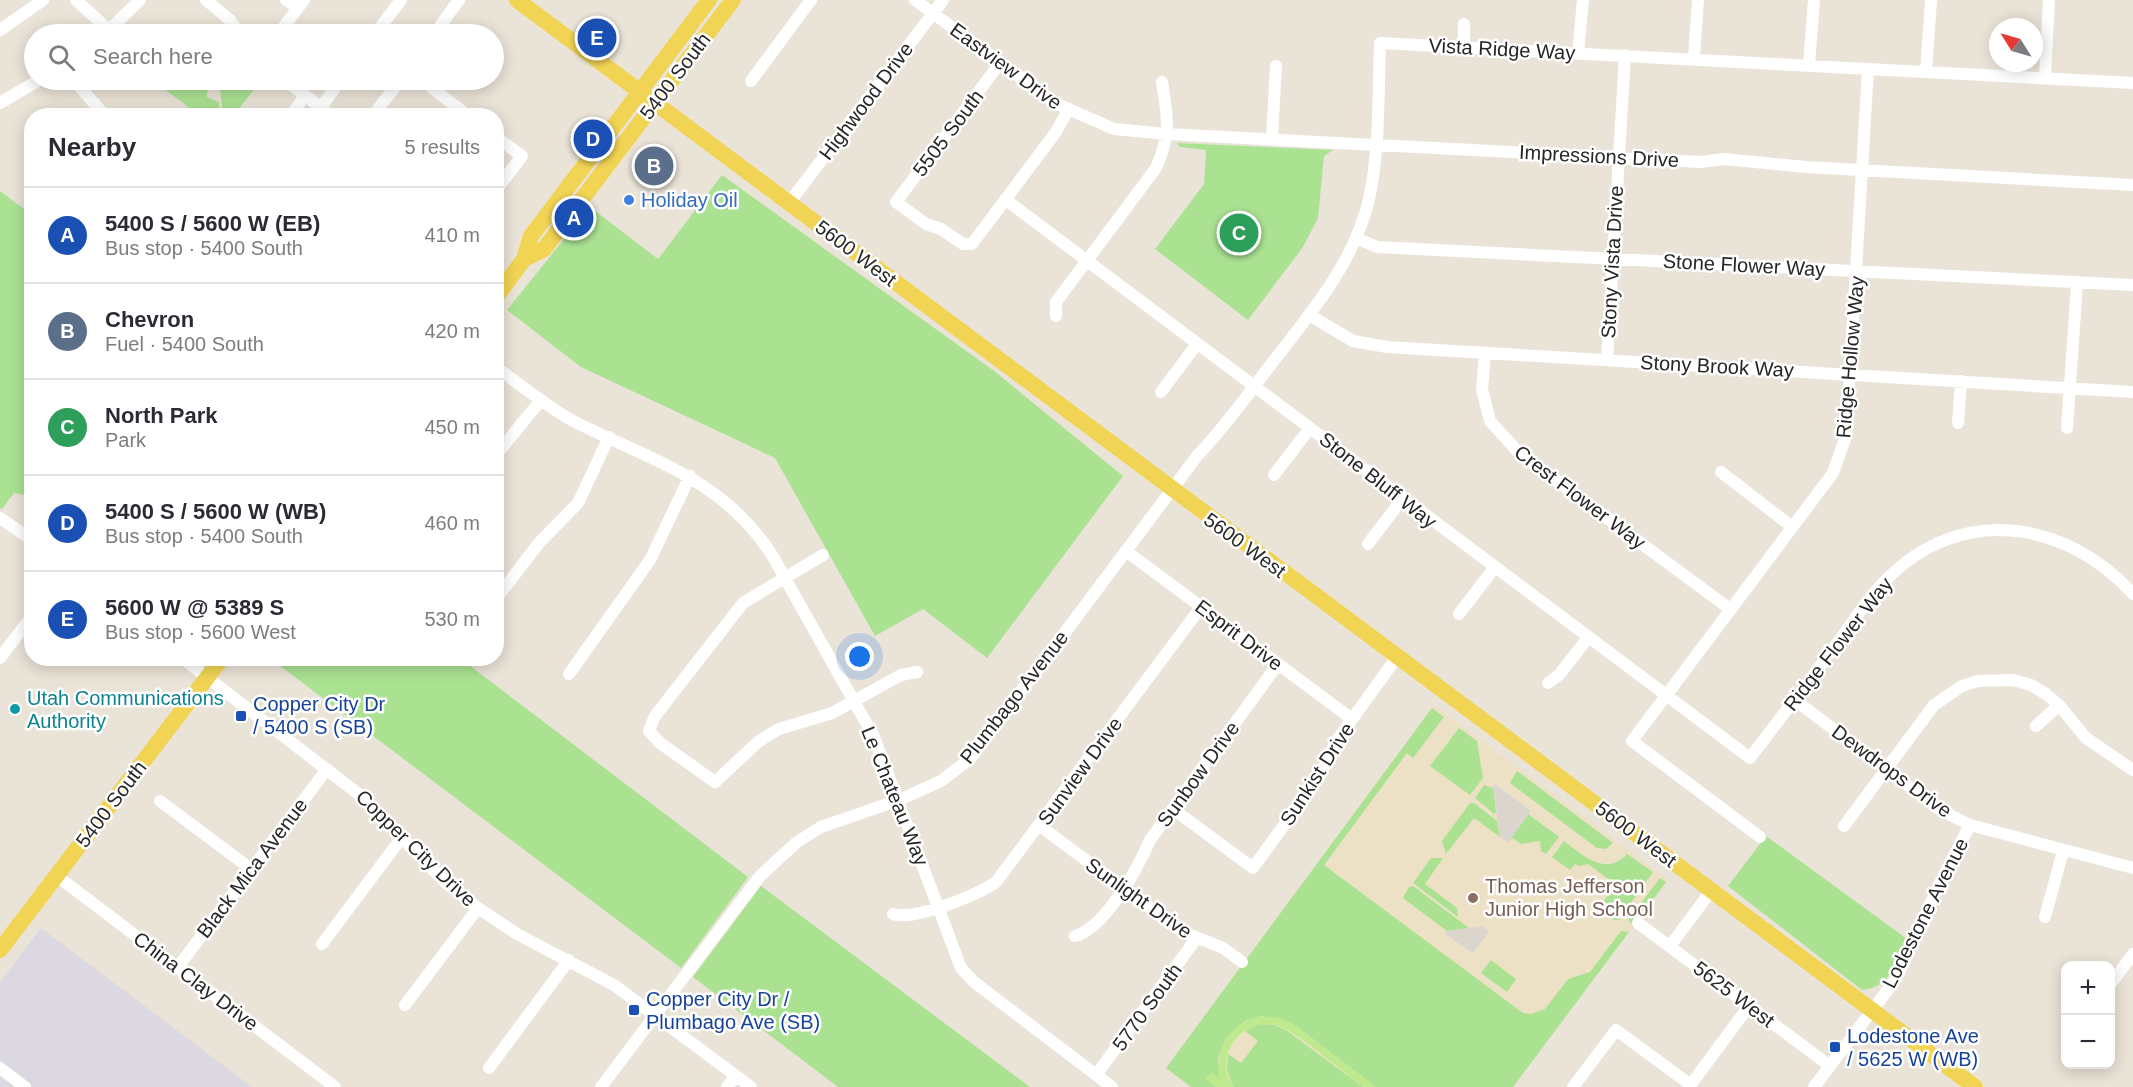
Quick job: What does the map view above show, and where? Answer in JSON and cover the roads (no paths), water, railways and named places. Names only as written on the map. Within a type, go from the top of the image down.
[{"type":"main road","name":"5600 West","points":[[517,0],[1975,1087]]},
{"type":"main road","name":"5400 South","points":[[504,286],[524,259],[531,236],[709,0]]},
{"type":"main road","name":"5400 South","points":[[524,259],[544,249],[733,0]]},
{"type":"main road","name":"5400 South","points":[[0,950],[216,666]]},
{"type":"street","points":[[0,30],[43,0]]},
{"type":"street","points":[[76,0],[99,24]]},
{"type":"street","points":[[117,24],[140,0]]},
{"type":"street","points":[[206,0],[232,24]]},
{"type":"street","points":[[286,0],[301,4],[286,24]]},
{"type":"street","points":[[441,24],[459,0]]},
{"type":"street","points":[[751,81],[811,0]]},
{"type":"street","name":"Eastview Drive","points":[[915,0],[1068,110]]},
{"type":"street","name":"Highwood Drive","points":[[789,203],[943,0]]},
{"type":"street","points":[[1578,53],[1583,0]]},
{"type":"street","points":[[1694,58],[1698,0]]},
{"type":"street","points":[[1809,64],[1814,0]]},
{"type":"street","points":[[1926,71],[1931,0]]},
{"type":"street","points":[[2045,77],[2049,0]]},
{"type":"street","points":[[382,24],[398,1]]},
{"type":"street","points":[[1464,24],[1464,46]]},
{"type":"street","name":"Vista Ridge Way","points":[[1172,490],[1309,315],[1340,270],[1356,238],[1369,198],[1376,146],[1380,43],[2133,82]]},
{"type":"street","name":"Stony Vista Drive","points":[[1607,360],[1625,55]]},
{"type":"street","name":"5505 South","points":[[1000,63],[897,202],[926,224],[942,229],[963,244],[972,244],[1006,200]]},
{"type":"street","points":[[1272,138],[1276,66]]},
{"type":"street","name":"Ridge Hollow Way","points":[[1760,837],[1632,741],[1833,473],[1841,453],[1846,436],[1868,69]]},
{"type":"street","points":[[1056,316],[1056,302],[1155,168],[1169,124],[1162,82]]},
{"type":"street","points":[[0,103],[24,89]]},
{"type":"street","points":[[83,90],[98,108]]},
{"type":"street","points":[[298,90],[321,107],[334,90]]},
{"type":"street","points":[[379,108],[393,90]]},
{"type":"street","points":[[432,90],[450,108]]},
{"type":"street","points":[[296,108],[305,95]]},
{"type":"street","points":[[1006,200],[1056,132],[1068,110]]},
{"type":"street","name":"Impressions Drive","points":[[1068,110],[1114,129],[1167,134],[1701,162],[1724,159],[1863,170],[2133,185]]},
{"type":"street","points":[[504,143],[522,156],[504,180]]},
{"type":"street","name":"Stone Bluff Way","points":[[1006,200],[1750,758]]},
{"type":"street","name":"Stone Flower Way","points":[[1356,238],[1377,247],[2077,284],[2133,285]]},
{"type":"street","points":[[2067,428],[2077,284]]},
{"type":"street","name":"Stony Brook Way","points":[[1309,315],[1353,341],[1387,347],[2133,392]]},
{"type":"street","points":[[1161,392],[1197,344]]},
{"type":"street","name":"Crest Flower Way","points":[[1485,353],[1482,389],[1490,421],[1519,453],[1730,609]]},
{"type":"street","name":"Le Chateau Way","points":[[504,373],[574,421],[690,476],[717,494],[743,517],[763,542],[878,744],[956,960],[966,975],[1112,1087]]},
{"type":"street","points":[[1958,423],[1960,381]]},
{"type":"street","points":[[504,445],[541,400]]},
{"type":"street","points":[[1274,475],[1310,428]]},
{"type":"street","points":[[504,589],[539,543],[578,503],[609,437]]},
{"type":"street","points":[[1721,472],[1791,526]]},
{"type":"street","points":[[569,674],[650,560],[690,476]]},
{"type":"street","name":"Plumbago Avenue","points":[[601,1087],[760,876],[797,842],[821,827],[899,800],[941,781],[971,758],[1172,490]]},
{"type":"street","points":[[1368,544],[1403,498]]},
{"type":"street","points":[[0,518],[24,534]]},
{"type":"street","name":"Ridge Flower Way","points":[[1750,758],[1884,581],[1916,555],[1942,541],[1979,532],[2029,531],[2085,552],[2107,567],[2133,594]]},
{"type":"street","name":"Esprit Drive","points":[[1126,551],[1352,718]]},
{"type":"street","points":[[823,555],[754,595],[733,614],[656,716],[649,731],[660,743],[715,782],[759,741],[779,729],[832,713],[901,675],[917,672]]},
{"type":"street","points":[[1459,614],[1495,567]]},
{"type":"street","name":"Sunview Drive","points":[[893,914],[908,916],[937,907],[987,889],[996,882],[1040,826],[1201,607]]},
{"type":"street","points":[[0,658],[24,626]]},
{"type":"street","points":[[1548,683],[1560,675],[1588,638]]},
{"type":"street","name":"Sunkist Drive","points":[[1173,809],[1253,868],[1319,777],[1337,740],[1352,718],[1398,657]]},
{"type":"street","name":"Sunbow Drive","points":[[1075,936],[1094,927],[1138,866],[1150,840],[1278,664]]},
{"type":"street","name":"Copper City Drive","points":[[192,666],[361,795],[445,882],[478,908],[517,934],[614,985],[751,1087]]},
{"type":"street","points":[[1844,826],[1934,705],[1962,686],[1978,681],[2013,680],[2031,685],[2059,705],[2086,738],[2133,770]]},
{"type":"street","name":"Dewdrops Drive","points":[[1795,700],[1941,810],[1970,825],[2133,868]]},
{"type":"street","points":[[2036,726],[2059,705]]},
{"type":"street","name":"Black Mica Avenue","points":[[178,967],[327,769]]},
{"type":"street","points":[[160,801],[251,869]]},
{"type":"street","name":"Lodestone Avenue","points":[[1814,1087],[1896,979],[1939,885],[1970,825]]},
{"type":"street","name":"Sunlight Drive","points":[[1040,826],[1181,931],[1223,948],[1242,962]]},
{"type":"street","points":[[322,944],[403,836]]},
{"type":"street","points":[[2045,917],[2063,851]]},
{"type":"street","name":"China Clay Drive","points":[[57,876],[335,1087]]},
{"type":"street","points":[[1670,946],[1711,891]]},
{"type":"street","points":[[405,1005],[478,908]]},
{"type":"street","name":"5625 West","points":[[1638,923],[1830,1066]]},
{"type":"street","name":"5770 South","points":[[1096,1075],[1196,939]]},
{"type":"street","points":[[2115,978],[2133,954]]},
{"type":"street","points":[[489,1068],[569,960]]},
{"type":"street","points":[[1573,1087],[1616,1030],[1690,1086],[1749,1006]]},
{"type":"street","points":[[0,1068],[25,1087]]},
{"type":"street","points":[[727,1087],[736,1076]]},
{"type":"place","name":"5600 W @ 5389 S","points":[[597,38]]},
{"type":"place","name":"5400 S / 5600 W (WB)","points":[[593,139]]},
{"type":"place","name":"Chevron","points":[[654,166]]},
{"type":"place","name":"Holiday Oil","points":[[629,200]]},
{"type":"place","name":"5400 S / 5600 W (EB)","points":[[574,218]]},
{"type":"place","name":"North Park","points":[[1239,233]]},
{"type":"place","name":"Utah Communications Authority","points":[[15,709]]},
{"type":"place","name":"Copper City Dr / 5400 S (SB)","points":[[241,716]]},
{"type":"place","name":"Thomas Jefferson Junior High School","points":[[1473,898]]},
{"type":"place","name":"Copper City Dr / Plumbago Ave (SB)","points":[[634,1010]]},
{"type":"place","name":"Lodestone Ave / 5625 W (WB)","points":[[1835,1047]]}]
